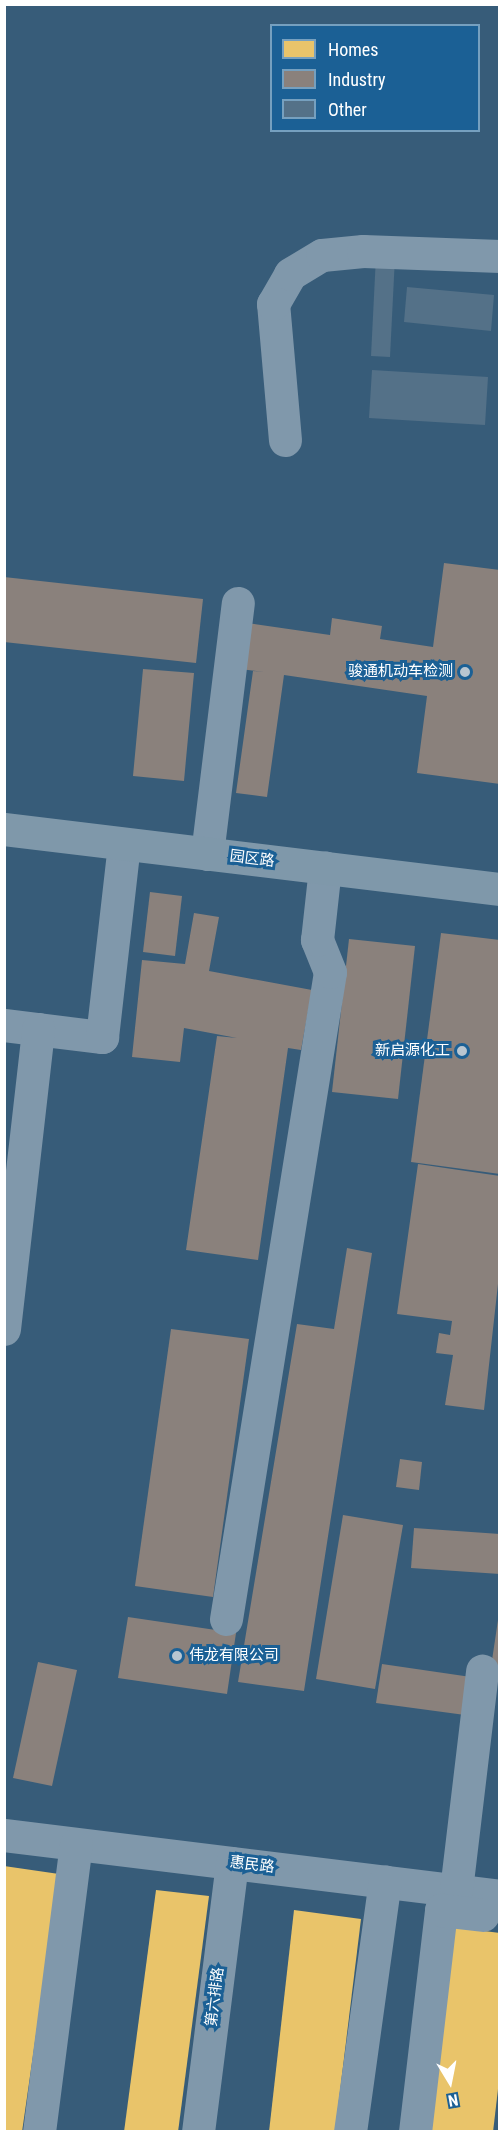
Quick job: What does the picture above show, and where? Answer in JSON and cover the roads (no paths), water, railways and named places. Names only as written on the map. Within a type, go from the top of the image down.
[{"type":"highway","name":"园区路","points":[[4,829],[500,889]]},
{"type":"street","points":[[285,440],[273,304],[290,274],[322,255],[363,251],[500,256]]},
{"type":"street","points":[[207,854],[238,603]]},
{"type":"street","points":[[4,1025],[102,1037],[124,844]]},
{"type":"street","points":[[226,1619],[330,972],[317,940],[325,867]]},
{"type":"street","points":[[4,1329],[38,1029]]},
{"type":"street","points":[[456,1890],[482,1671]]},
{"type":"street","name":"惠民路","points":[[4,1835],[500,1896]]},
{"type":"street","points":[[39,2132],[76,1844]]},
{"type":"street","name":"第六排路","points":[[198,2132],[232,1863]]},
{"type":"street","points":[[350,2132],[385,1881]]},
{"type":"street","points":[[415,2132],[441,1910],[500,1917]]},
{"type":"place","name":"骏通机动车检测","points":[[465,672]]},
{"type":"place","name":"新启源化工","points":[[462,1051]]},
{"type":"place","name":"伟龙有限公司","points":[[177,1656]]}]
